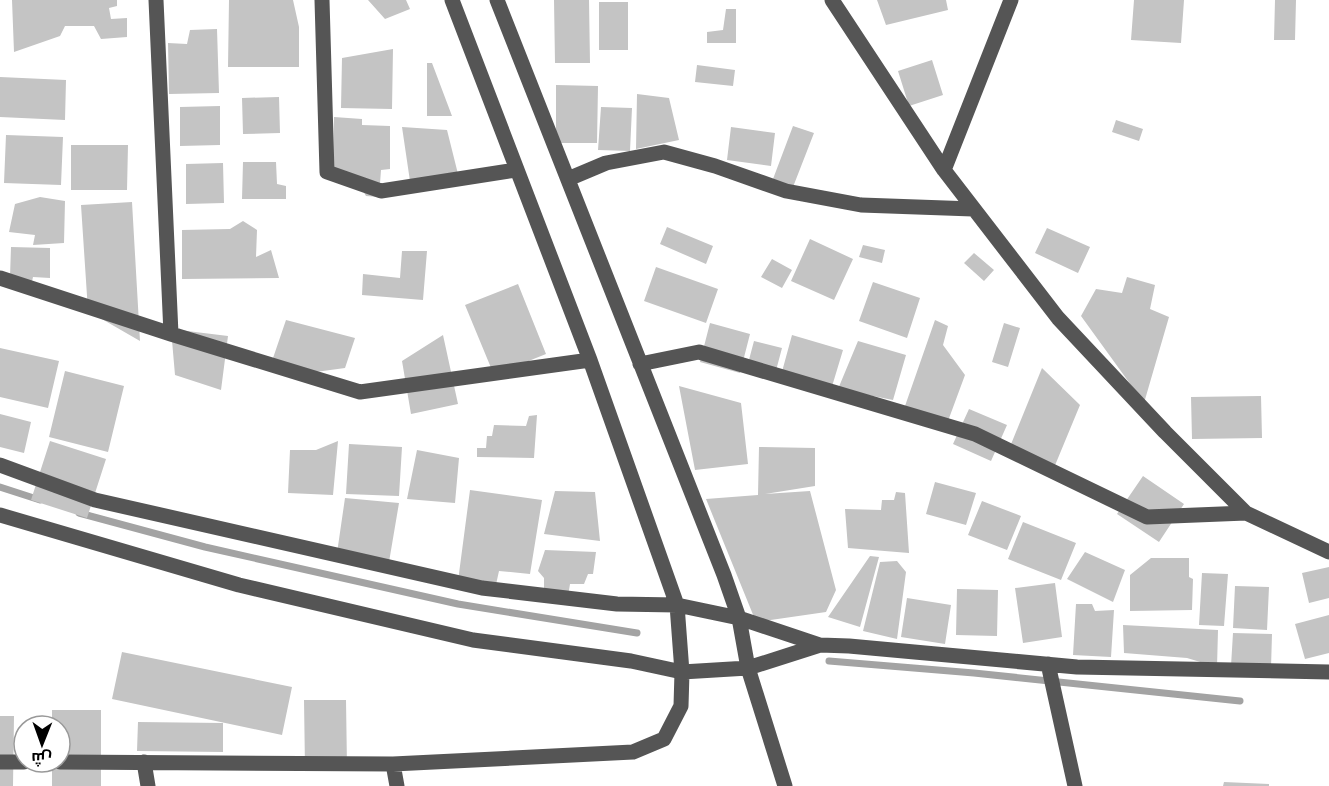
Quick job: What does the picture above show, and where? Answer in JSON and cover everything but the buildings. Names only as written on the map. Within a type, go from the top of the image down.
[{"type":"street","points":[[156,0],[171,334]]},
{"type":"street","points":[[322,0],[327,172],[381,191],[516,170]]},
{"type":"street","points":[[72,762],[393,764],[633,752],[664,739],[681,706],[682,672],[677,605],[590,360],[452,0]]},
{"type":"street","points":[[497,0],[724,574],[739,618],[748,668],[784,786]]},
{"type":"street","points":[[832,0],[944,170],[1058,318],[1246,513],[1329,552]]},
{"type":"street","points":[[944,170],[1011,0]]},
{"type":"street","points":[[568,179],[606,163],[664,152],[715,166],[786,191],[861,205],[973,209]]},
{"type":"street","points":[[0,278],[360,392],[590,360]]},
{"type":"street","points":[[640,364],[699,352],[975,434],[1147,517],[1246,513]]},
{"type":"street","points":[[0,465],[95,500],[482,588],[617,604],[677,605],[739,618],[820,645],[1077,667],[1329,672]]},
{"type":"street","points":[[0,515],[239,585],[473,640],[632,661],[682,672],[748,668],[820,645]]},
{"type":"street","points":[[1048,664],[1075,786]]},
{"type":"street","points":[[144,762],[148,786]]},
{"type":"street","points":[[393,764],[397,786]]},
{"type":"waterway","points":[[0,487],[40,500]]},
{"type":"waterway","points":[[79,513],[205,547],[458,604],[637,633]]},
{"type":"waterway","points":[[829,661],[974,673],[1240,701]]}]
